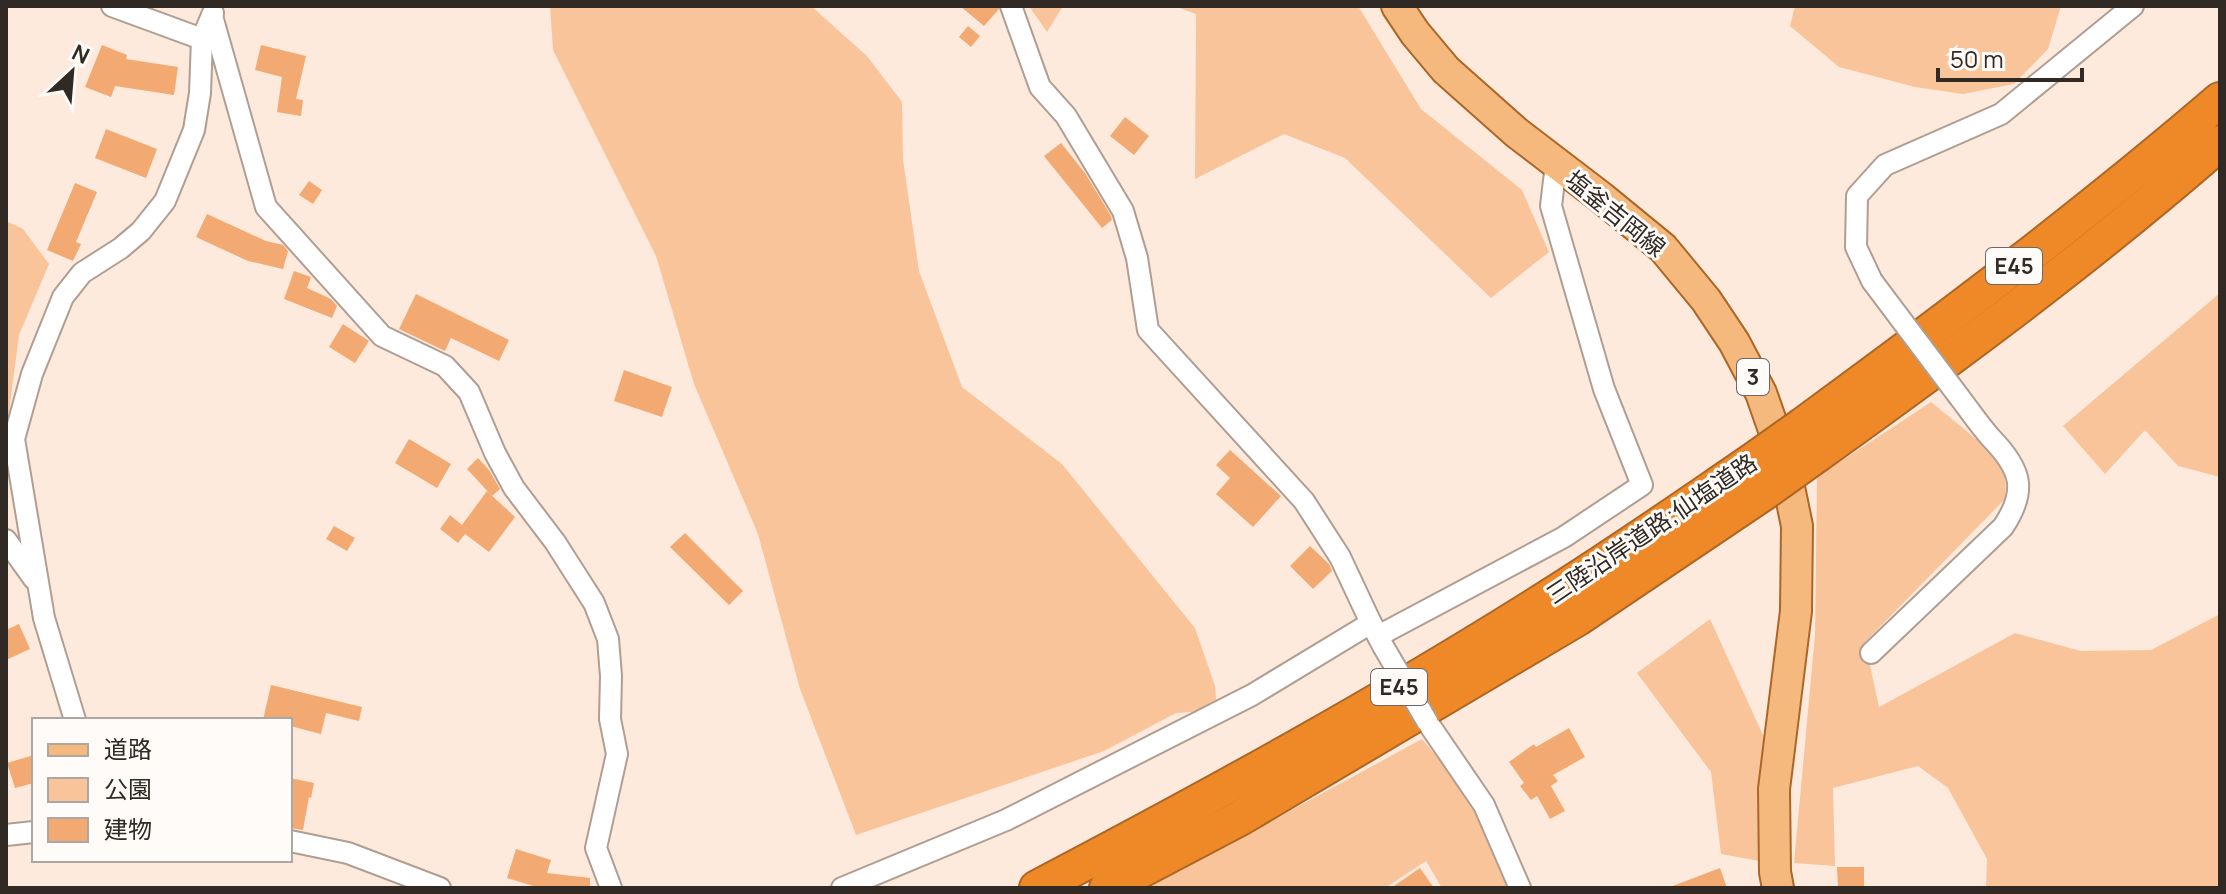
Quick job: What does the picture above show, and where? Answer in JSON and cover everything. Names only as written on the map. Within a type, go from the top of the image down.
[{"type":"highway","name":"三陸沿岸道路;仙塩道路","points":[[1810,440],[1936,327],[2126,180],[2220,100]]},
{"type":"highway","name":"三陸沿岸道路;仙塩道路","points":[[1107,888],[1240,818],[1578,618],[1755,479],[1810,440],[1955,356],[2147,207],[2220,143]]},
{"type":"highway","name":"三陸沿岸道路;仙塩道路","points":[[1037,888],[1226,788],[1755,479]]},
{"type":"main road","name":"塩釜吉岡線","points":[[1397,6],[1446,70],[1517,133],[1663,248],[1706,300],[1734,342],[1761,393],[1782,453],[1797,526],[1796,611],[1774,789],[1778,888]]},
{"type":"street","points":[[112,6],[202,39]]},
{"type":"street","points":[[1011,6],[1040,87],[1066,116],[1123,211],[1137,258],[1148,330],[1304,501],[1340,557],[1377,635],[1428,723],[1484,805],[1520,888]]},
{"type":"street","points":[[1871,653],[2003,527],[2014,510],[2018,494],[2017,478],[2010,459],[1872,281],[1856,247],[1857,196],[1885,165],[2001,114],[2133,6]]},
{"type":"street","points":[[74,718],[44,618],[14,439],[32,374],[63,297],[82,273],[141,231],[165,201],[194,130],[200,93],[202,39],[213,11]]},
{"type":"street","points":[[213,11],[266,207],[382,336],[445,366],[469,392],[514,488],[555,542],[594,603],[608,639],[610,719],[617,754],[596,848],[611,888]]},
{"type":"street","points":[[842,888],[1020,813],[1377,635],[1564,537],[1642,485],[1604,389],[1551,206],[1556,164]]},
{"type":"street","points":[[6,540],[38,585]]},
{"type":"street","points":[[6,835],[32,832]]},
{"type":"street","points":[[292,841],[348,853],[440,888]]},
{"type":"green space","points":[[550,6],[811,6],[867,56],[902,102],[903,159],[919,271],[962,387],[1062,464],[1195,628],[1215,686],[1217,710],[1176,713],[1104,751],[856,835],[800,689],[758,534],[694,384],[656,256],[553,50]]},
{"type":"green space","points":[[1029,6],[1063,6],[1047,32]]},
{"type":"green space","points":[[1174,6],[1358,6],[1421,109],[1522,190],[1549,252],[1491,298],[1345,158],[1284,134],[1195,179],[1196,14]]},
{"type":"green space","points":[[1795,6],[2061,6],[2048,49],[2014,84],[1963,94],[1915,87],[1839,67],[1790,26]]},
{"type":"green space","points":[[6,221],[23,229],[49,264],[19,335],[6,435]]},
{"type":"green space","points":[[2220,293],[2220,477],[2178,466],[2145,430],[2105,474],[2063,426]]},
{"type":"green space","points":[[1931,402],[1992,455],[2004,474],[2005,499],[1865,642],[1879,707],[2015,633],[2081,651],[2151,650],[2220,614],[2220,888],[1986,888],[1987,859],[1948,788],[1918,766],[1833,788],[1835,866],[1794,863],[1815,635],[1817,477]]},
{"type":"green space","points":[[1710,619],[1768,746],[1765,862],[1721,854],[1711,772],[1637,673]]},
{"type":"green space","points":[[1422,739],[1475,802],[1509,888],[1442,888],[1426,861],[1385,888],[1148,888]]},
{"type":"building","points":[[960,6],[998,6],[999,9],[984,26]]},
{"type":"building","points":[[968,26],[980,36],[971,47],[959,37]]},
{"type":"building","points":[[102,45],[127,55],[126,59],[178,67],[174,95],[115,86],[111,97],[85,87]]},
{"type":"building","points":[[261,45],[306,56],[296,99],[303,100],[301,116],[277,112],[282,77],[255,70]]},
{"type":"building","points":[[1125,117],[1149,136],[1134,155],[1110,136]]},
{"type":"building","points":[[106,129],[157,149],[146,178],[95,158]]},
{"type":"building","points":[[1061,143],[1085,173],[1111,216],[1112,220],[1102,228],[1044,156]]},
{"type":"building","points":[[309,181],[322,190],[313,204],[299,195]]},
{"type":"building","points":[[75,183],[97,192],[76,242],[81,244],[73,261],[47,250]]},
{"type":"building","points":[[207,214],[266,241],[283,245],[288,251],[283,269],[248,261],[196,237]]},
{"type":"building","points":[[294,271],[311,277],[307,288],[331,299],[337,306],[332,318],[284,299]]},
{"type":"building","points":[[416,294],[509,340],[499,361],[451,338],[445,351],[399,329]]},
{"type":"building","points":[[343,324],[369,341],[355,363],[329,347]]},
{"type":"building","points":[[624,370],[672,387],[662,417],[614,401]]},
{"type":"building","points":[[409,439],[451,464],[437,488],[395,463]]},
{"type":"building","points":[[1230,450],[1281,496],[1253,527],[1216,494],[1230,478],[1216,465]]},
{"type":"building","points":[[478,458],[500,489],[492,496],[467,469]]},
{"type":"building","points":[[487,491],[515,517],[489,552],[465,534],[458,543],[440,529],[450,515],[462,525]]},
{"type":"building","points":[[334,526],[355,538],[347,551],[326,539]]},
{"type":"building","points":[[685,533],[743,591],[729,605],[670,547]]},
{"type":"building","points":[[1310,546],[1332,571],[1313,589],[1290,566]]},
{"type":"building","points":[[19,624],[30,649],[6,660],[6,630]]},
{"type":"building","points":[[271,685],[362,707],[359,721],[326,713],[321,734],[292,727],[292,718],[263,718]]},
{"type":"building","points":[[1569,728],[1585,757],[1553,775],[1558,781],[1551,786],[1565,811],[1550,819],[1537,796],[1531,800],[1520,786],[1524,783],[1509,762],[1534,744],[1536,747]]},
{"type":"building","points":[[32,756],[32,784],[15,788],[7,763]]},
{"type":"building","points":[[292,778],[314,783],[303,830],[292,828]]},
{"type":"building","points":[[516,849],[551,860],[547,873],[590,878],[590,888],[540,888],[507,878]]},
{"type":"building","points":[[1837,867],[1864,867],[1864,888],[1838,888]]},
{"type":"building","points":[[1420,868],[1434,888],[1391,888]]},
{"type":"building","points":[[1720,868],[1727,888],[1670,887]]}]
